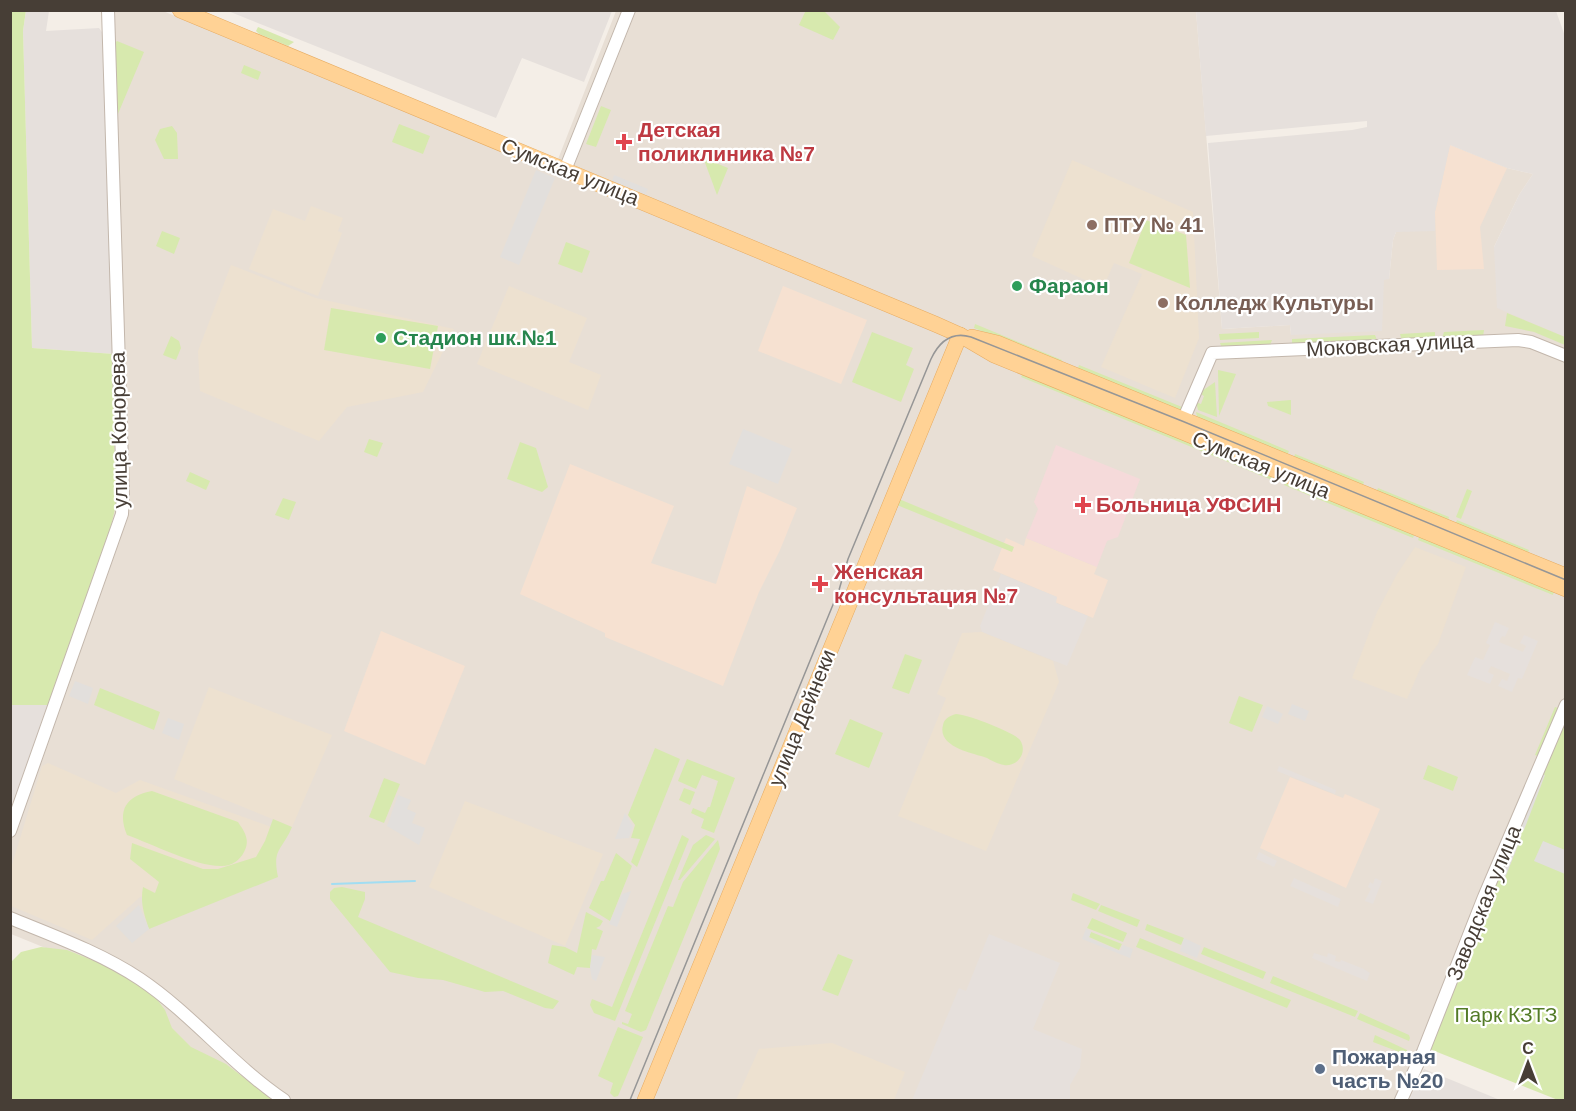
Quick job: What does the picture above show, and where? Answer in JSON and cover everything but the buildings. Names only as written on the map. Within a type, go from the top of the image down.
[{"type":"main road","name":"Сумская улица","points":[[180,10],[960,335],[994,355],[1566,589]]},
{"type":"main road","name":"Сумская улица","points":[[960,335],[997,343],[1566,576]]},
{"type":"main road","name":"улица Дейнеки","points":[[645,1101],[960,335]]},
{"type":"street","name":"улица Конорева","points":[[10,831],[122,514],[108,10]]},
{"type":"street","points":[[565,170],[629,10]]},
{"type":"street","name":"Моковская улица","points":[[1184,418],[1212,353],[1518,340],[1531,342],[1566,356]]},
{"type":"street","name":"Заводская улица","points":[[1401,1101],[1424,1052],[1484,897],[1566,705]]},
{"type":"street","points":[[10,918],[108,961],[140,979],[262,1085],[284,1101]]},
{"type":"shaded area","points":[[26,11],[49,11],[46,31],[99,28],[104,35],[114,354],[32,348],[23,31]]},
{"type":"shaded area","points":[[103,11],[163,11],[553,172],[616,11],[1196,11],[1222,329],[1290,325],[1291,335],[1384,279],[1389,279],[1396,232],[1450,145],[1507,168],[1533,174],[1519,195],[1494,247],[1565,336],[1565,740],[1405,1100],[273,1100],[186,1049],[75,960],[11,934],[11,820],[51,705],[10,560],[104,546],[117,500]]},
{"type":"shaded area","points":[[228,11],[612,11],[584,82],[522,58],[496,118]]},
{"type":"shaded area","points":[[1196,11],[1556,11],[1566,39],[1565,337],[1497,308],[1494,247],[1519,195],[1533,174],[1507,168],[1450,145],[1435,212],[1435,231],[1396,232],[1393,240],[1389,279],[1384,280],[1382,331],[1291,335],[1290,325],[1222,329],[1208,143],[1352,130],[1367,127],[1367,121],[1206,136]]},
{"type":"shaded area","points":[[1450,145],[1507,168],[1480,227],[1484,269],[1437,270],[1435,212]]},
{"type":"shaded area","points":[[1072,160],[1193,212],[1199,338],[1175,398],[1101,367],[1142,274],[1114,263],[1103,288],[1032,256]]},
{"type":"shaded area","points":[[536,170],[555,178],[519,265],[500,257]]},
{"type":"shaded area","points":[[614,175],[648,189],[645,194],[612,181]]},
{"type":"shaded area","points":[[311,206],[343,218],[338,231],[342,233],[318,296],[249,269],[273,209],[305,221]]},
{"type":"shaded area","points":[[231,265],[316,298],[454,329],[423,392],[347,407],[319,441],[200,391],[198,351]]},
{"type":"shaded area","points":[[509,286],[587,318],[569,362],[601,375],[588,410],[477,364]]},
{"type":"shaded area","points":[[783,286],[867,320],[841,384],[758,351]]},
{"type":"shaded area","points":[[743,429],[792,449],[778,484],[729,464]]},
{"type":"shaded area","name":"Больница УФСИН","points":[[1056,445],[1140,479],[1118,537],[1107,541],[1097,567],[1026,538],[1038,509],[1034,502]]},
{"type":"shaded area","points":[[570,464],[674,506],[651,563],[716,584],[747,486],[797,508],[780,550],[759,592],[723,686],[605,637],[605,633],[520,594]]},
{"type":"shaded area","points":[[1006,538],[1024,546],[1026,538],[1097,567],[1094,574],[1108,580],[1093,618],[1055,602],[1057,597],[993,570]]},
{"type":"shaded area","points":[[1415,547],[1466,567],[1438,644],[1421,667],[1407,699],[1352,678],[1377,612],[1397,574]]},
{"type":"shaded area","points":[[1001,574],[1057,597],[1056,603],[1088,616],[1067,666],[982,632],[980,626]]},
{"type":"shaded area","points":[[1495,622],[1509,628],[1505,637],[1502,636],[1499,642],[1523,652],[1526,646],[1520,643],[1524,635],[1538,641],[1522,679],[1518,678],[1512,692],[1498,686],[1502,679],[1507,681],[1510,674],[1491,666],[1488,672],[1494,675],[1490,684],[1467,675],[1475,657],[1483,660],[1490,645],[1486,643]]},
{"type":"shaded area","points":[[381,631],[465,666],[425,765],[344,731]]},
{"type":"shaded area","points":[[982,632],[1053,661],[1059,682],[986,851],[898,816],[946,698],[937,694],[962,633]]},
{"type":"shaded area","points":[[75,681],[93,688],[88,704],[69,696]]},
{"type":"shaded area","points":[[209,687],[332,735],[292,827],[174,779]]},
{"type":"shaded area","points":[[1292,704],[1309,711],[1305,721],[1288,714]]},
{"type":"shaded area","points":[[11,705],[51,705],[11,820]]},
{"type":"shaded area","points":[[1267,706],[1283,714],[1278,724],[1262,717]]},
{"type":"shaded area","points":[[168,718],[184,724],[179,740],[162,733]]},
{"type":"shaded area","points":[[48,763],[116,793],[140,780],[288,833],[267,856],[140,897],[92,940],[11,906],[11,868],[42,766]]},
{"type":"shaded area","points":[[1279,766],[1336,790],[1335,794],[1277,771]]},
{"type":"shaded area","points":[[1538,772],[1545,775],[1524,830],[1515,827]]},
{"type":"shaded area","points":[[1290,777],[1343,798],[1345,794],[1380,809],[1346,888],[1260,848]]},
{"type":"shaded area","points":[[398,795],[411,800],[407,809],[416,813],[412,823],[425,828],[419,845],[387,826]]},
{"type":"shaded area","points":[[465,801],[603,854],[565,946],[429,887]]},
{"type":"shaded area","points":[[625,813],[633,826],[629,838],[615,839]]},
{"type":"shaded area","points":[[1512,835],[1521,838],[1505,878],[1495,873]]},
{"type":"shaded area","points":[[1543,841],[1565,850],[1565,874],[1534,861]]},
{"type":"shaded area","points":[[1259,852],[1277,861],[1274,867],[1256,859]]},
{"type":"shaded area","points":[[1294,878],[1341,899],[1338,907],[1290,886]]},
{"type":"shaded area","points":[[1375,878],[1382,881],[1373,904],[1365,901],[1371,889],[1368,887],[1370,882],[1373,884]]},
{"type":"shaded area","points":[[631,891],[617,927],[609,924],[622,894]]},
{"type":"shaded area","points":[[139,905],[149,929],[132,943],[116,926]]},
{"type":"shaded area","points":[[1086,929],[1091,931],[1089,938],[1120,951],[1123,945],[1133,949],[1130,958],[1082,939]]},
{"type":"shaded area","points":[[989,934],[1060,963],[1033,1029],[1082,1049],[1080,1068],[1070,1085],[1070,1100],[912,1100],[959,988],[966,991]]},
{"type":"shaded area","points":[[1184,938],[1201,946],[1197,958],[1180,951]]},
{"type":"shaded area","points":[[1314,953],[1327,957],[1328,953],[1336,956],[1335,961],[1340,962],[1341,960],[1364,969],[1370,973],[1367,981],[1312,958]]},
{"type":"shaded area","points":[[592,955],[605,957],[596,981],[592,979],[590,968]]},
{"type":"shaded area","points":[[832,1043],[905,1072],[894,1100],[736,1100],[759,1049]]},
{"type":"shaded area","points":[[1424,1069],[1449,1079],[1500,1100],[1409,1100]]},
{"type":"green space","points":[[26,10],[23,31],[32,348],[114,354],[112,360],[116,505],[51,705],[11,705],[10,11]]},
{"type":"green space","points":[[806,10],[824,11],[840,27],[833,40],[799,25]]},
{"type":"green space","points":[[258,27],[294,42],[288,46],[259,34],[256,31]]},
{"type":"green space","points":[[117,41],[144,52],[115,121],[115,43]]},
{"type":"green space","points":[[244,65],[261,72],[258,80],[241,73]]},
{"type":"green space","points":[[601,106],[611,110],[596,147],[586,144]]},
{"type":"green space","points":[[399,124],[430,136],[423,154],[392,142]]},
{"type":"green space","points":[[172,126],[177,133],[178,159],[164,159],[155,140],[160,129]]},
{"type":"green space","points":[[704,160],[728,168],[717,195]]},
{"type":"green space","points":[[1146,220],[1186,235],[1190,288],[1129,263]]},
{"type":"green space","points":[[162,231],[180,238],[174,254],[156,246]]},
{"type":"green space","points":[[566,242],[590,251],[582,273],[558,264]]},
{"type":"green space","name":"Стадион шк.№1","points":[[331,308],[438,326],[430,369],[324,350]]},
{"type":"green space","points":[[1507,313],[1565,337],[1565,345],[1534,332],[1505,326]]},
{"type":"green space","points":[[975,324],[1062,360],[1061,363],[974,328]]},
{"type":"green space","points":[[1484,330],[1483,337],[1442,338],[1444,332]]},
{"type":"green space","points":[[872,332],[913,348],[906,365],[914,369],[901,402],[852,382]]},
{"type":"green space","points":[[1259,332],[1259,338],[1220,340],[1219,334]]},
{"type":"green space","points":[[1435,332],[1435,340],[1402,341],[1400,334]]},
{"type":"green space","points":[[1375,335],[1377,340],[1292,344],[1292,339]]},
{"type":"green space","points":[[171,336],[179,341],[181,348],[176,360],[163,355]]},
{"type":"green space","points":[[1272,340],[1270,345],[1222,348],[1220,343]]},
{"type":"green space","points":[[1079,365],[1182,407],[1180,411],[1077,371]]},
{"type":"green space","points":[[1218,370],[1236,374],[1219,416]]},
{"type":"green space","points":[[1024,371],[1272,475],[1272,480],[1021,377]]},
{"type":"green space","points":[[1215,382],[1217,417],[1198,410],[1196,402],[1201,404],[1204,396],[1199,393]]},
{"type":"green space","points":[[1291,400],[1291,415],[1268,406],[1267,402]]},
{"type":"green space","points":[[1196,412],[1289,451],[1286,458],[1198,422]]},
{"type":"green space","points":[[369,439],[383,443],[377,457],[364,452]]},
{"type":"green space","points":[[520,442],[536,448],[548,487],[542,492],[507,479]]},
{"type":"green space","points":[[1295,454],[1364,482],[1361,489],[1293,461]]},
{"type":"green space","points":[[190,472],[210,481],[206,490],[186,481]]},
{"type":"green space","points":[[1289,478],[1416,530],[1413,538],[1284,485]]},
{"type":"green space","points":[[1378,488],[1449,517],[1447,524],[1375,495]]},
{"type":"green space","points":[[1467,489],[1472,491],[1461,519],[1456,517]]},
{"type":"green space","points":[[283,498],[296,502],[289,520],[275,515]]},
{"type":"green space","points":[[899,499],[1014,547],[1012,552],[897,505]]},
{"type":"green space","points":[[1457,520],[1529,550],[1526,558],[1454,528]]},
{"type":"green space","points":[[1421,532],[1555,587],[1553,595],[1418,540]]},
{"type":"green space","points":[[905,654],[922,660],[909,694],[892,688]]},
{"type":"green space","points":[[100,688],[160,712],[154,730],[94,705]]},
{"type":"green space","points":[[1239,696],[1263,705],[1252,732],[1229,723]]},
{"type":"green space","points":[[1555,707],[1561,709],[1540,757],[1535,755]]},
{"type":"green space","name":"Парк КЗТЗ","points":[[1565,708],[1565,1100],[1558,1100],[1427,1048]]},
{"type":"green space","points":[[956,714],[990,724],[1016,737],[1020,740],[1023,749],[1020,758],[1014,764],[1004,765],[950,744],[945,739],[943,725],[947,718]]},
{"type":"green space","points":[[850,719],[883,733],[869,768],[835,754]]},
{"type":"green space","points":[[655,748],[680,759],[637,867],[631,862],[640,839],[631,838],[635,825],[628,815]]},
{"type":"green space","points":[[687,759],[735,778],[714,833],[701,828],[704,819],[691,813],[693,808],[705,813],[710,807],[718,781],[702,775],[696,789],[678,781]]},
{"type":"green space","points":[[1428,765],[1458,777],[1453,791],[1423,779]]},
{"type":"green space","points":[[384,778],[400,784],[384,823],[369,817]]},
{"type":"green space","points":[[684,788],[695,792],[690,805],[679,800]]},
{"type":"green space","points":[[152,791],[238,822],[247,840],[242,855],[229,865],[200,863],[127,835],[123,818],[126,806],[136,796]]},
{"type":"green space","points":[[273,819],[292,827],[277,855],[278,877],[149,929],[142,903],[143,887],[155,893],[159,882],[130,859],[132,843],[203,869],[218,869],[256,857]]},
{"type":"green space","points":[[682,835],[689,839],[615,1021],[594,1013],[590,1005],[592,999],[612,1007]]},
{"type":"green space","points":[[706,835],[715,839],[678,880],[693,845]]},
{"type":"green space","points":[[718,840],[720,849],[646,1030],[641,1032],[622,1024],[622,1022],[628,1024],[632,1014],[625,1011],[668,906],[673,907],[683,882]]},
{"type":"green space","points":[[616,853],[632,866],[610,921],[589,908]]},
{"type":"green space","points":[[342,887],[365,892],[365,899],[358,917],[559,1001],[553,1009],[545,1008],[503,991],[485,992],[443,980],[390,972],[330,899],[330,892],[334,888]]},
{"type":"green space","points":[[1073,893],[1100,904],[1096,910],[1071,900]]},
{"type":"green space","points":[[1101,905],[1140,920],[1137,927],[1098,911]]},
{"type":"green space","points":[[586,912],[603,921],[596,928],[603,931],[596,950],[592,949],[590,968],[577,967],[574,975],[548,963],[552,945],[565,947],[577,953]]},
{"type":"green space","points":[[1092,918],[1127,933],[1123,942],[1087,928]]},
{"type":"green space","points":[[1147,924],[1184,938],[1181,945],[1145,930]]},
{"type":"green space","points":[[1091,932],[1122,944],[1119,950],[1089,937]]},
{"type":"green space","points":[[1140,938],[1291,1000],[1287,1008],[1136,947]]},
{"type":"green space","points":[[41,947],[67,950],[102,964],[130,980],[156,998],[165,1010],[172,1028],[191,1047],[226,1064],[273,1100],[11,1100],[11,962],[21,952]]},
{"type":"green space","points":[[1204,947],[1266,972],[1263,979],[1201,954]]},
{"type":"green space","points":[[838,954],[853,960],[838,996],[822,990]]},
{"type":"green space","points":[[1273,976],[1358,1011],[1355,1017],[1270,983]]},
{"type":"green space","points":[[1360,1013],[1409,1035],[1409,1041],[1357,1019]]},
{"type":"green space","points":[[618,1027],[643,1037],[618,1096],[614,1097],[610,1093],[613,1083],[598,1076]]},
{"type":"green space","points":[[1375,1035],[1407,1050],[1407,1055],[1373,1042]]},
{"type":"waterway","points":[[332,884],[415,881]]},
{"type":"tram line","points":[[630,1100],[931,359],[946,339],[957,336],[971,337],[1182,421],[1566,580]]},
{"type":"place","name":"Детская поликлиника №7","points":[[624,142]]},
{"type":"place","name":"ПТУ № 41","points":[[1092,225]]},
{"type":"place","name":"Фараон","points":[[1017,286]]},
{"type":"place","name":"Колледж Культуры","points":[[1163,303]]},
{"type":"place","name":"Стадион шк.№1","points":[[381,338]]},
{"type":"place","name":"Больница УФСИН","points":[[1083,505]]},
{"type":"place","name":"Женская консультация №7","points":[[820,584]]},
{"type":"place","name":"Пожарная часть №20","points":[[1320,1069]]}]
